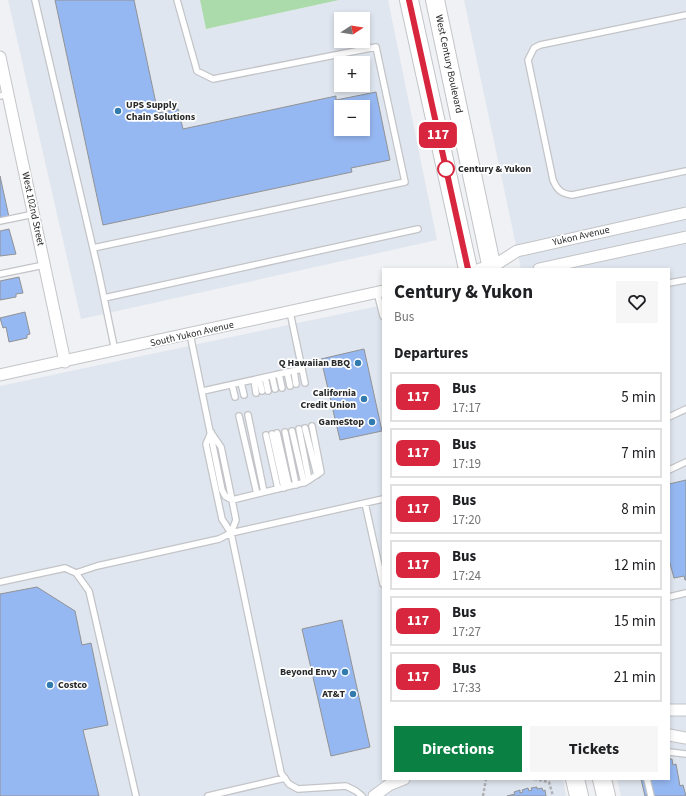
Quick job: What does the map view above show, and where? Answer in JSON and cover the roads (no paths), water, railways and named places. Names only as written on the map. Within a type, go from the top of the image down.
[{"type":"main road","points":[[409,0],[468,268]]},
{"type":"main road","name":"West Century Boulevard","points":[[435,0],[492,268]]},
{"type":"main road","points":[[575,780],[579,796]]},
{"type":"main road","points":[[602,780],[606,796]]},
{"type":"street","name":"West 102nd Street","points":[[0,57],[4,95],[34,214],[65,362]]},
{"type":"street","name":"Yukon Avenue","points":[[492,268],[517,251],[686,213]]},
{"type":"street","points":[[544,268],[686,237]]},
{"type":"street","name":"South Yukon Avenue","points":[[0,375],[380,292]]},
{"type":"street","points":[[670,710],[686,710]]},
{"type":"street","points":[[670,735],[686,738]]},
{"type":"street","points":[[374,796],[389,785],[402,780]]},
{"type":"lane","points":[[35,0],[93,248],[115,351]]},
{"type":"lane","points":[[93,248],[405,182],[376,47],[213,79],[197,70],[177,0]]},
{"type":"lane","points":[[686,15],[540,46],[534,48],[528,60],[553,180],[560,192],[565,195],[572,195],[686,171]]},
{"type":"lane","points":[[0,221],[34,214]]},
{"type":"lane","points":[[104,298],[418,229]]},
{"type":"lane","points":[[0,274],[44,265]]},
{"type":"lane","points":[[670,283],[686,280]]},
{"type":"lane","points":[[380,292],[382,308]]},
{"type":"lane","points":[[290,312],[305,383]]},
{"type":"lane","points":[[190,334],[211,432],[221,447],[232,500],[236,520],[231,533]]},
{"type":"lane","points":[[202,391],[302,369]]},
{"type":"lane","points":[[294,371],[296,384]]},
{"type":"lane","points":[[287,372],[290,386]]},
{"type":"lane","points":[[279,374],[282,388]]},
{"type":"lane","points":[[272,376],[275,389]]},
{"type":"lane","points":[[259,378],[262,392],[259,378]]},
{"type":"lane","points":[[241,383],[244,395]]},
{"type":"lane","points":[[232,385],[235,397]]},
{"type":"lane","points":[[670,417],[686,409]]},
{"type":"lane","points":[[248,415],[264,492]]},
{"type":"lane","points":[[239,416],[256,494]]},
{"type":"lane","points":[[232,500],[307,482],[321,472],[312,426]]},
{"type":"lane","points":[[307,482],[302,429],[317,475]]},
{"type":"lane","points":[[292,431],[307,482]]},
{"type":"lane","points":[[211,432],[206,444],[222,519],[231,533],[281,773],[289,784],[298,789],[346,786],[362,796]]},
{"type":"lane","points":[[285,432],[296,485]]},
{"type":"lane","points":[[284,488],[272,434],[284,488]]},
{"type":"lane","points":[[670,470],[686,462]]},
{"type":"lane","points":[[76,573],[97,566],[219,539],[231,533],[382,499]]},
{"type":"lane","points":[[365,503],[382,580]]},
{"type":"lane","points":[[0,582],[65,568],[76,573],[89,591],[136,796]]},
{"type":"lane","points":[[670,596],[686,593]]},
{"type":"lane","points":[[670,752],[686,754]]},
{"type":"lane","points":[[208,796],[285,778]]},
{"type":"lane","points":[[647,780],[651,796]]},
{"type":"place","name":"UPS Supply Chain Solutions","points":[[118,111]]},
{"type":"place","name":"Century & Yukon","points":[[446,169]]},
{"type":"place","name":"Q Hawaiian BBQ","points":[[358,363]]},
{"type":"place","name":"California Credit Union","points":[[364,399]]},
{"type":"place","name":"GameStop","points":[[372,422]]},
{"type":"place","name":"Beyond Envy","points":[[345,672]]},
{"type":"place","name":"Costco","points":[[50,685]]},
{"type":"place","name":"AT&T","points":[[353,694]]}]
